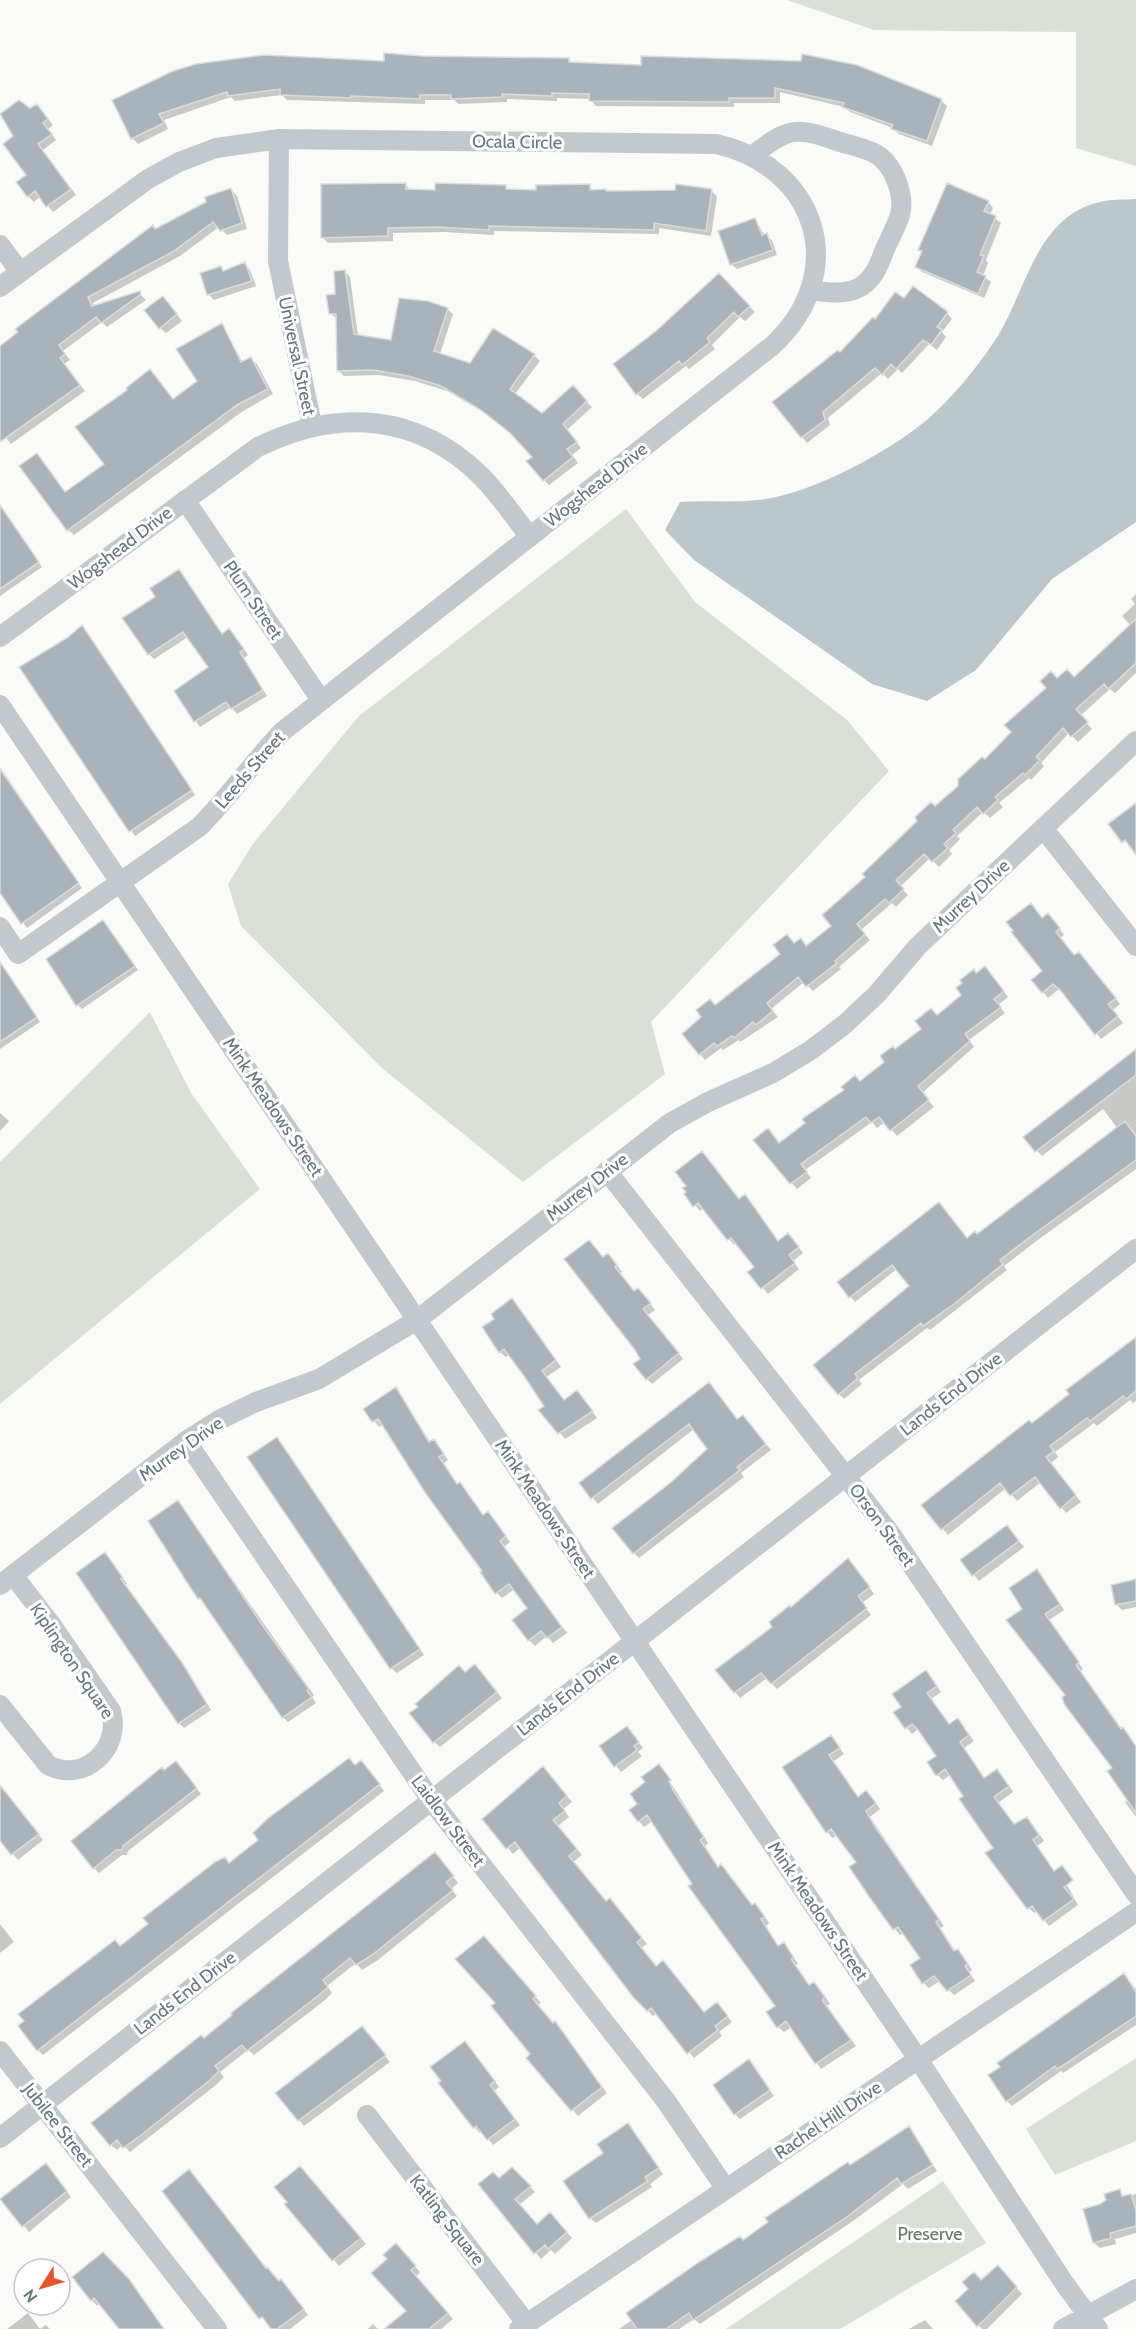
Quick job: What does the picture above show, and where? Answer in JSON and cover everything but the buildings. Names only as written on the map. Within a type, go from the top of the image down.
[{"type":"street","points":[[753,155],[779,136],[795,131],[810,132],[876,154],[889,166],[896,180],[901,195],[900,213],[878,268],[870,280],[857,289],[841,293],[811,290]]},
{"type":"street","name":"Ocala Circle","points":[[0,287],[148,179],[179,162],[216,148],[279,139],[716,144],[753,155],[772,167],[790,185],[803,205],[812,227],[816,250],[811,290]]},
{"type":"street","name":"Universal Street","points":[[279,139],[278,261],[312,425]]},
{"type":"street","points":[[0,245],[20,272]]},
{"type":"street","name":"Wogshead Drive","points":[[0,637],[258,447],[284,434],[312,425],[342,421],[370,422],[402,428],[428,438],[455,454],[482,477],[530,537],[772,346],[789,331],[802,312],[811,290]]},
{"type":"street","name":"Plum Street","points":[[185,500],[321,700]]},
{"type":"street","name":"Leeds Street","points":[[0,927],[18,954],[199,827],[223,802],[259,755],[283,731],[530,537]]},
{"type":"street","name":"Mink Meadows Street","points":[[0,705],[918,2059],[1093,2322]]},
{"type":"street","name":"Murrey Drive","points":[[6,1580],[186,1441],[229,1416],[319,1378],[417,1320],[670,1123],[708,1102],[773,1073],[811,1050],[845,1024],[877,994],[918,946],[1136,741]]},
{"type":"street","points":[[1043,828],[1136,946]]},
{"type":"street","name":"Orson Street","points":[[607,1171],[890,1533],[1136,1894]]},
{"type":"street","name":"Lands End Drive","points":[[0,2138],[1136,1249]]},
{"type":"street","name":"Laidlow Street","points":[[186,1441],[432,1800],[666,2101],[726,2189]]},
{"type":"street","name":"Kiplington Square","points":[[0,1705],[48,1765],[59,1771],[70,1772],[83,1768],[107,1749],[113,1737],[114,1724],[111,1712],[50,1623],[6,1580]]},
{"type":"street","name":"Rachel Hill Drive","points":[[523,2326],[1136,1912]]},
{"type":"street","name":"Jubilee Street","points":[[0,2051],[217,2329]]},
{"type":"street","name":"Katling Square","points":[[367,2115],[523,2326]]},
{"type":"street","points":[[1063,2329],[1093,2322],[1136,2289]]},
{"type":"green space","points":[[787,0],[1136,0],[1136,166],[1076,148],[1076,32],[874,30]]},
{"type":"green space","points":[[626,509],[695,602],[847,720],[889,771],[651,1022],[665,1074],[523,1182],[383,1069],[241,926],[228,884],[252,845],[359,716]]},
{"type":"green space","points":[[150,1012],[191,1093],[260,1189],[0,1404],[0,1162]]},
{"type":"green space","points":[[1136,2058],[1136,2141],[1055,2175],[1026,2129]]},
{"type":"green space","name":"Preserve","points":[[943,2181],[986,2243],[840,2329],[726,2329]]},
{"type":"shaded area","points":[[1136,199],[1136,522],[1052,579],[976,670],[927,701],[872,684],[694,560],[665,530],[680,502],[738,501],[777,497],[847,470],[912,432],[947,401],[989,349],[1006,320],[1035,258],[1061,223],[1078,210],[1100,202]]}]
